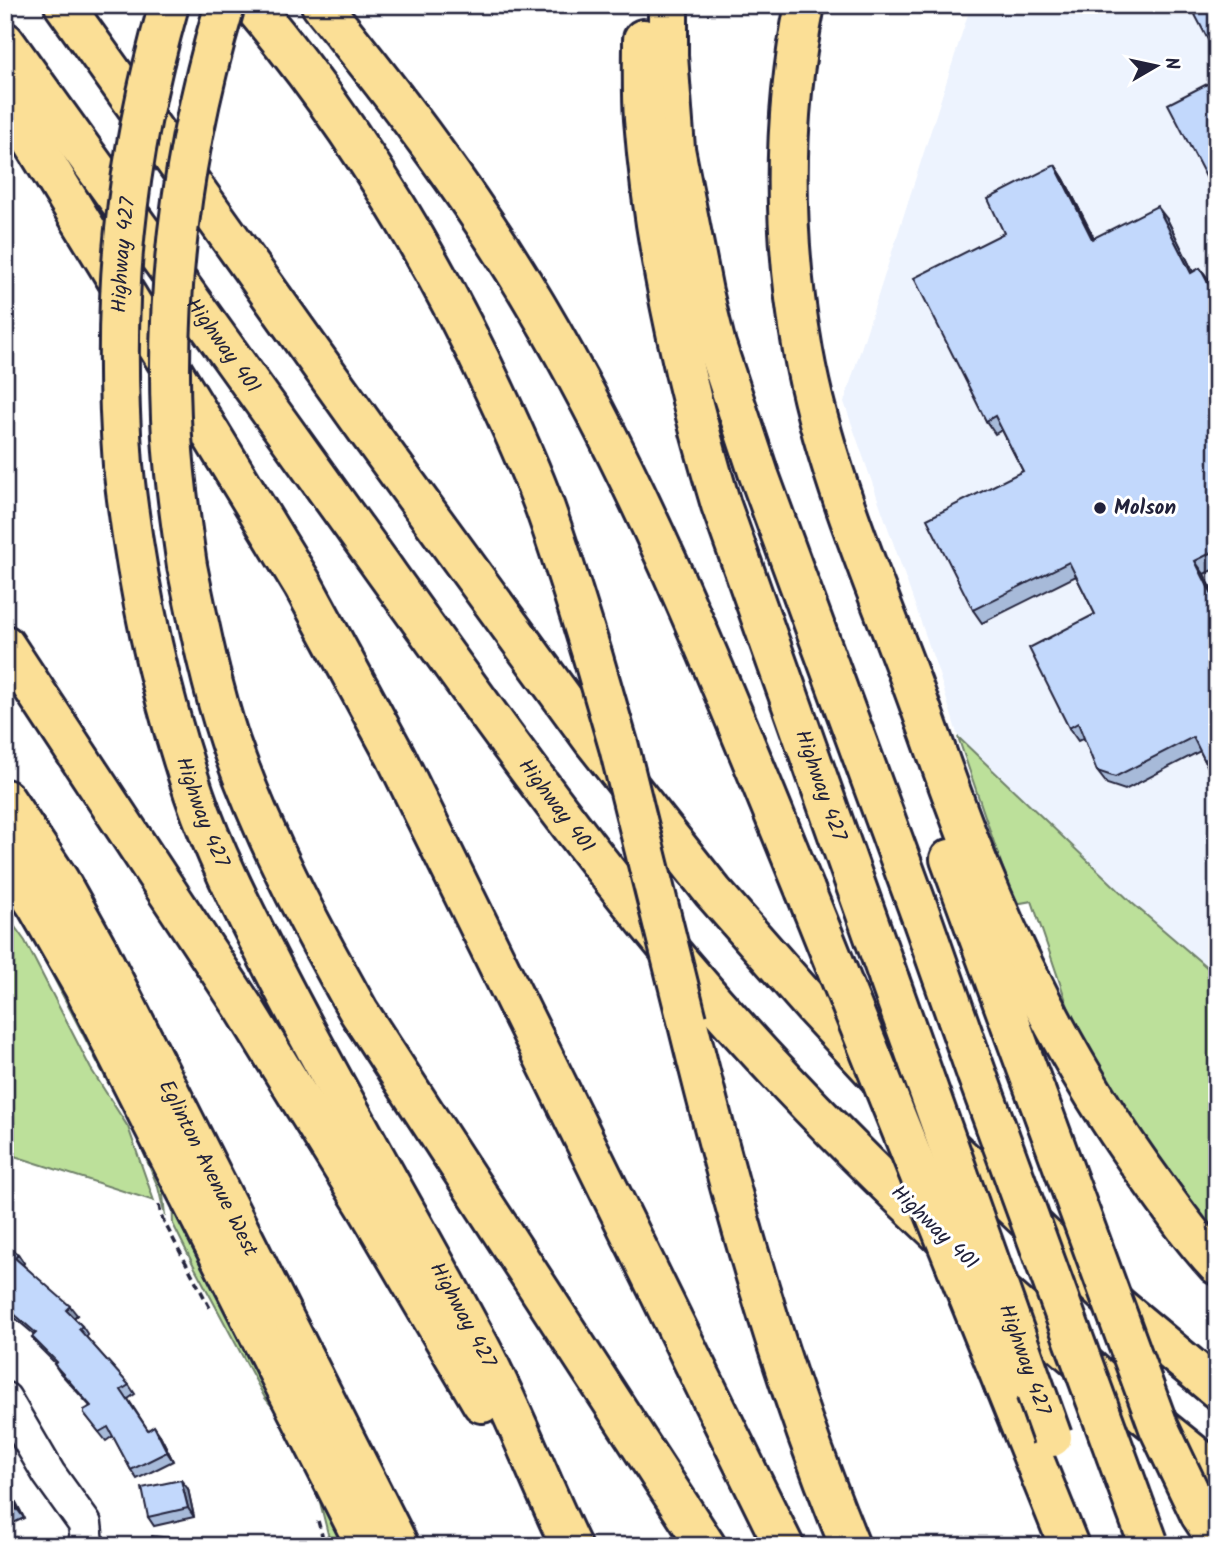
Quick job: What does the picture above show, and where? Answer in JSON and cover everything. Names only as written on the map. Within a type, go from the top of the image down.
[{"type":"main road","points":[[64,5],[500,614],[593,740],[713,892],[865,1062],[971,1168],[1120,1308],[1217,1389]]},
{"type":"main road","name":"Highway 427","points":[[169,5],[137,135],[127,200],[117,332],[123,465],[139,587],[153,646],[195,796],[262,946],[302,1025],[482,1350],[570,1544]]},
{"type":"main road","points":[[225,5],[210,54],[181,198],[173,272],[170,345],[171,419],[187,566],[204,651],[230,742],[268,838],[312,928],[359,1012],[706,1546]]},
{"type":"main road","points":[[253,5],[366,159],[396,206],[453,307],[507,418],[544,506],[619,747],[728,1183],[760,1294],[796,1406],[850,1546]]},
{"type":"main road","points":[[321,5],[450,174],[536,305],[610,441],[669,564],[805,890],[1069,1546]]},
{"type":"main road","name":"Highway 427","points":[[642,5],[644,117],[653,202],[667,294],[700,437],[721,505],[1090,1546]]},
{"type":"main road","points":[[668,5],[668,56],[675,149],[716,345],[758,475],[1149,1544]]},
{"type":"main road","points":[[783,5],[769,99],[765,178],[767,246],[785,376],[800,436],[848,576],[1159,1429],[1208,1527]]},
{"type":"main road","points":[[805,5],[792,103],[787,173],[789,231],[794,294],[804,355],[839,487],[979,865],[1042,1005],[1063,1046],[1119,1137],[1217,1265]]},
{"type":"main road","name":"Highway 401","points":[[5,42],[539,783],[684,967],[799,1093],[911,1208],[1028,1317],[1217,1473]]},
{"type":"main road","points":[[5,96],[290,563],[390,746],[784,1546]]},
{"type":"main road","points":[[5,645],[244,1008],[570,1544]]},
{"type":"main road","name":"Eglinton Avenue West","points":[[5,799],[59,880],[97,950],[399,1546]]},
{"type":"main road","name":"Eglinton Avenue West","points":[[5,859],[37,906],[83,986],[366,1546]]},
{"type":"street","points":[[5,1399],[49,1474],[85,1524],[88,1542],[86,1546]]},
{"type":"shaded area","points":[[971,5],[1217,5],[1217,976],[1132,903],[958,737],[938,671],[844,402]]},
{"type":"green space","points":[[958,737],[1132,903],[1217,976],[1217,1234],[1154,1156],[1079,1039],[1032,901],[1015,904]]},
{"type":"green space","points":[[5,913],[25,941],[91,1069],[128,1127],[154,1201],[5,1153]]},
{"type":"green space","points":[[45,961],[110,1082],[108,1083]]},
{"type":"green space","points":[[142,1149],[145,1149],[162,1184],[165,1216],[158,1187]]},
{"type":"green space","points":[[172,1195],[355,1546],[331,1546],[315,1482],[294,1433],[265,1398],[195,1268],[173,1224]]},
{"type":"building","points":[[1190,5],[1217,5],[1217,57]]},
{"type":"building","points":[[1217,79],[1217,198],[1168,104]]},
{"type":"building","name":"Molson","points":[[1055,165],[1092,239],[1157,206],[1191,273],[1200,268],[1217,300],[1217,550],[1195,561],[1217,605],[1217,785],[1193,737],[1115,777],[1097,771],[1078,723],[1069,728],[1029,648],[1095,614],[1069,562],[973,610],[927,519],[1023,471],[995,416],[986,421],[914,278],[1004,233],[988,199]]},
{"type":"building","points":[[5,1246],[18,1254],[15,1258],[70,1306],[66,1310],[82,1326],[79,1329],[129,1385],[121,1390],[148,1430],[154,1426],[167,1452],[131,1470],[108,1427],[99,1432],[84,1413],[84,1410],[91,1406],[54,1364],[57,1362],[32,1337],[36,1333],[5,1306],[8,1298],[5,1296]]},
{"type":"building","points":[[181,1480],[188,1508],[148,1517],[142,1488]]},
{"type":"building","points":[[5,1485],[17,1509],[5,1515]]},
{"type":"building","points":[[152,1536],[193,1540],[192,1546],[151,1546]]},
{"type":"place","name":"Molson","points":[[1100,508]]}]
